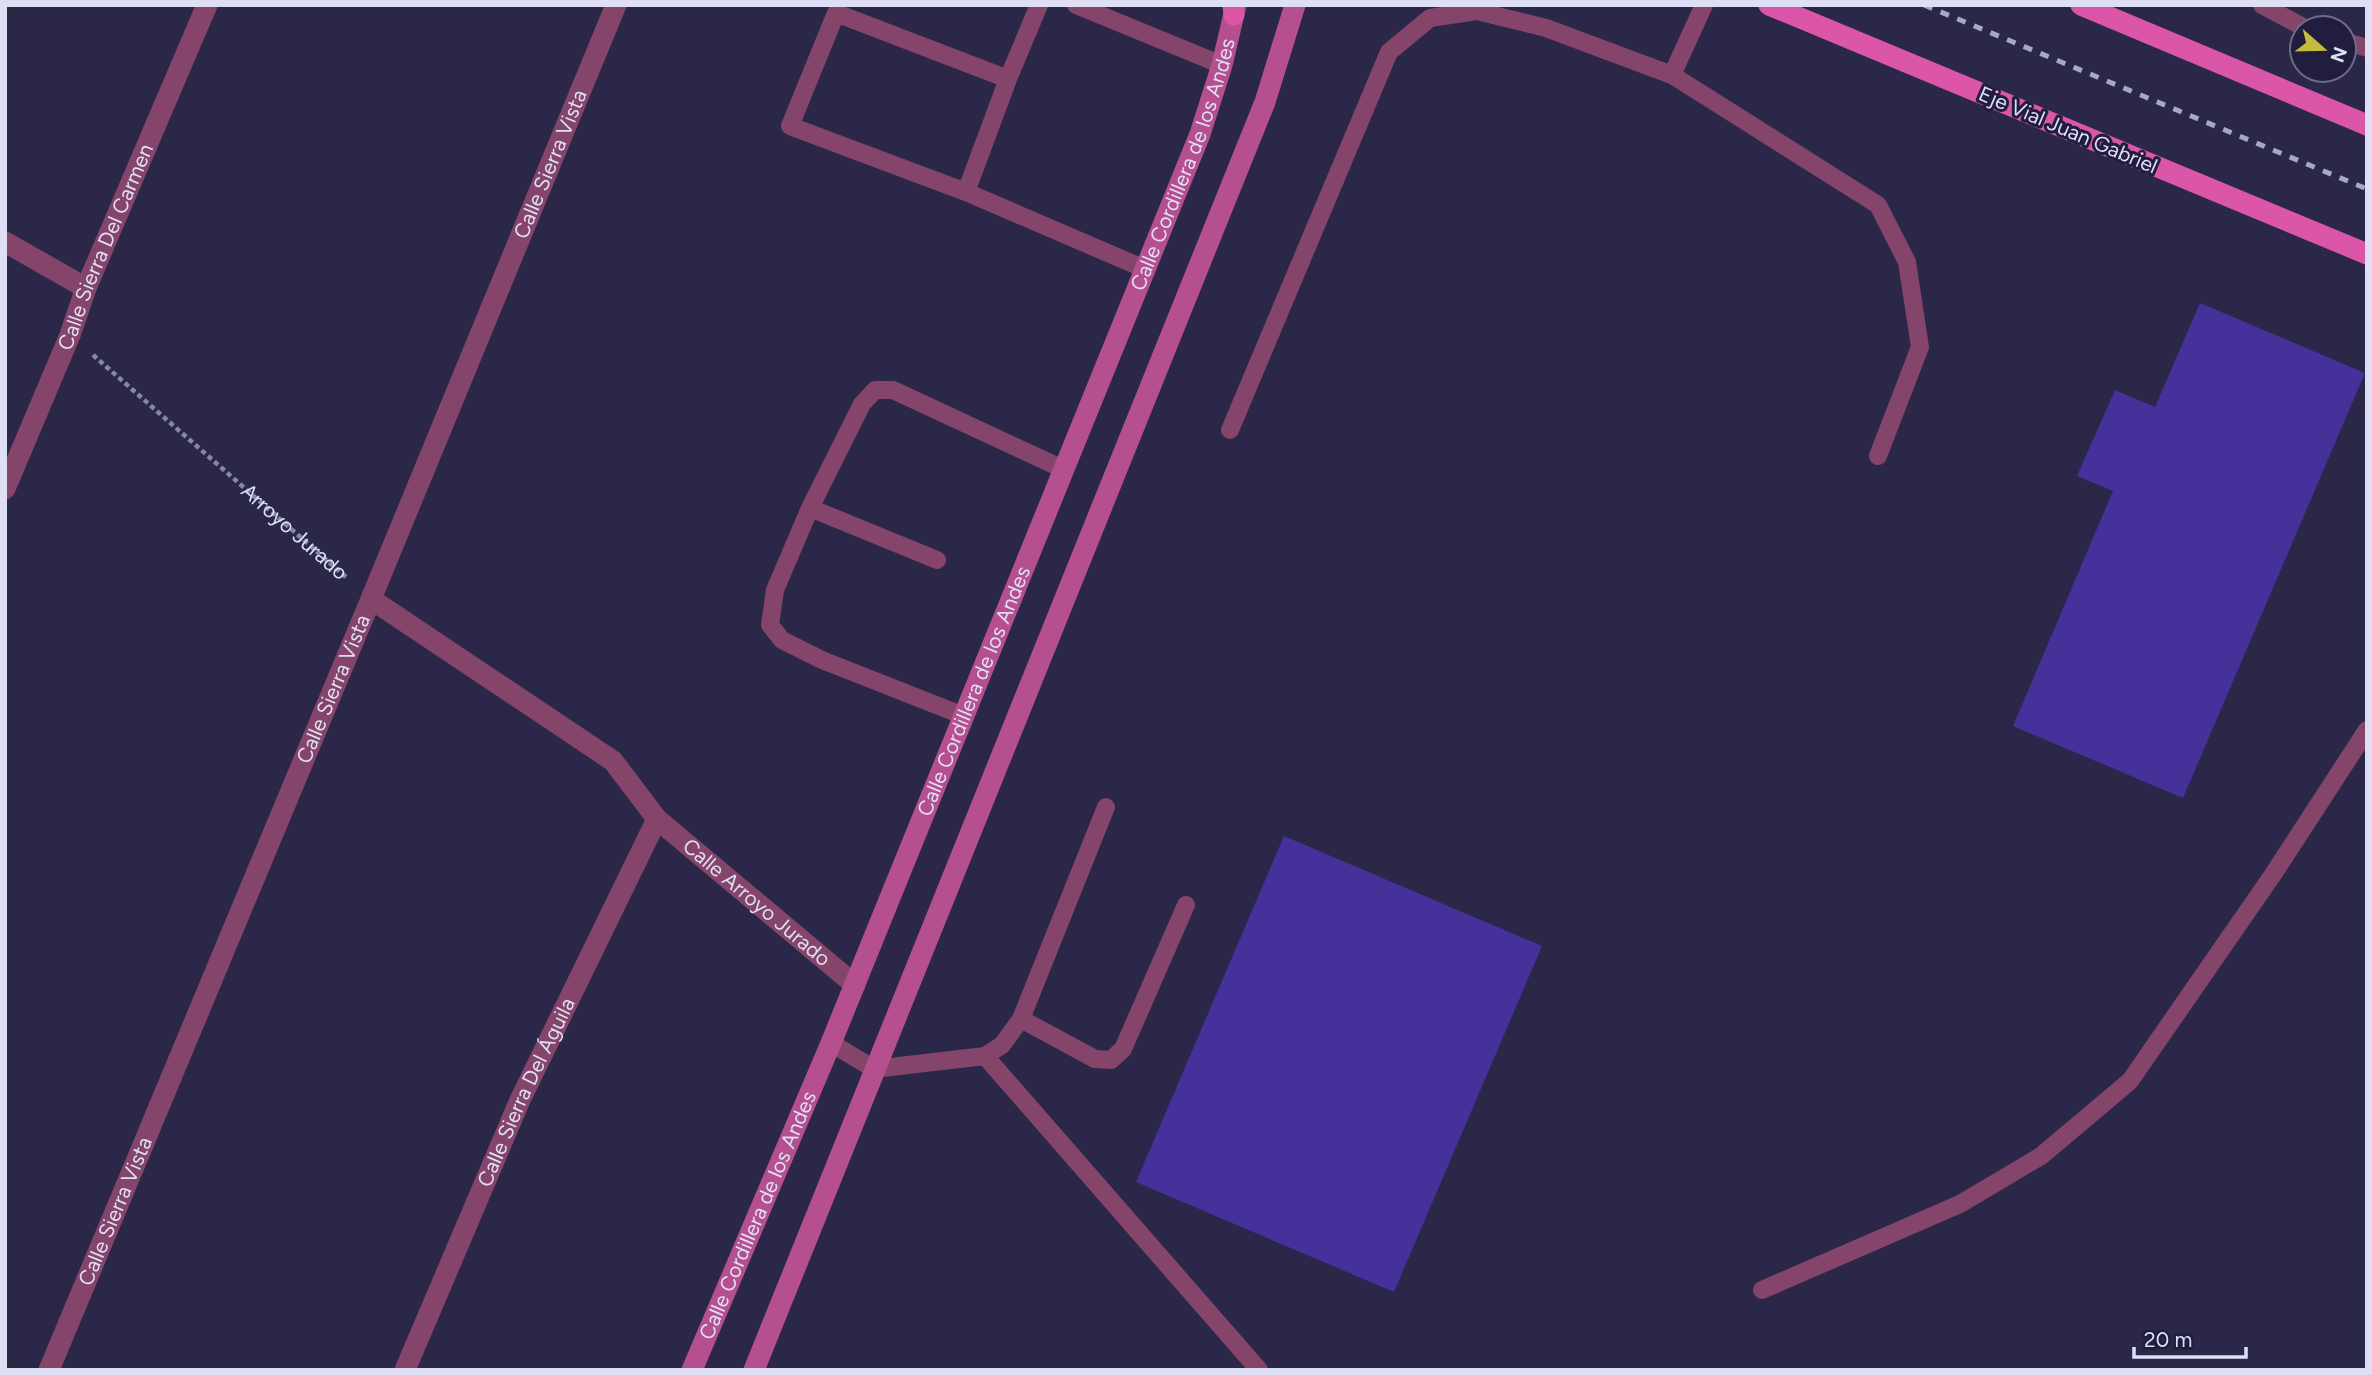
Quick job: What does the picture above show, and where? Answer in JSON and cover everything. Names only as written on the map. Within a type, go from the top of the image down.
[{"type":"main road","points":[[754,1370],[1265,102],[1295,5]]},
{"type":"main road","name":"Eje Vial Juan Gabriel","points":[[1769,5],[2367,254]]},
{"type":"main road","points":[[2081,5],[2102,9],[2367,125]]},
{"type":"main road","name":"Calle Cordillera de los Andes","points":[[692,1370],[855,985],[1200,134],[1222,65],[1234,9]]},
{"type":"street","name":"Calle Sierra Del Carmen","points":[[5,489],[70,335],[86,288],[207,5]]},
{"type":"street","name":"Calle Sierra Vista","points":[[49,1370],[616,5]]},
{"type":"street","points":[[5,242],[86,288]]},
{"type":"street","points":[[371,599],[613,761],[657,819]]},
{"type":"street","name":"Calle Arroyo Jurado","points":[[657,819],[855,985]]},
{"type":"street","name":"Calle Sierra Del Águila","points":[[405,1370],[520,1100],[657,819]]},
{"type":"lane","points":[[966,192],[1039,5]]},
{"type":"lane","points":[[1076,5],[1222,65]]},
{"type":"lane","points":[[1672,75],[1704,5]]},
{"type":"lane","points":[[2262,5],[2288,19]]},
{"type":"lane","points":[[1230,430],[1389,52],[1430,18],[1477,11],[1546,28],[1672,75],[1878,205],[1907,262],[1920,347],[1878,456]]},
{"type":"lane","points":[[1008,79],[835,13],[790,126],[966,192],[1145,269]]},
{"type":"lane","points":[[964,716],[822,660],[782,640],[770,625],[775,590],[810,508],[862,404],[875,390],[893,390],[1063,470]]},
{"type":"lane","points":[[810,508],[937,560]]},
{"type":"lane","points":[[1762,1290],[1960,1203],[2041,1156],[2130,1081],[2274,873],[2367,730]]},
{"type":"lane","points":[[831,1043],[874,1069],[985,1056],[1002,1045],[1021,1019],[1106,807]]},
{"type":"lane","points":[[1021,1019],[1095,1059],[1111,1060],[1123,1049],[1186,905]]},
{"type":"lane","points":[[985,1056],[1259,1370]]},
{"type":"path","name":"Arroyo Jurado","points":[[70,335],[371,599]]},
{"type":"building","points":[[2200,303],[2365,373],[2183,798],[2013,726],[2113,491],[2077,476],[2115,390],[2155,407]]},
{"type":"building","points":[[1284,836],[1542,946],[1394,1292],[1136,1182]]},
{"type":"railway","points":[[1924,5],[2367,189]]}]
